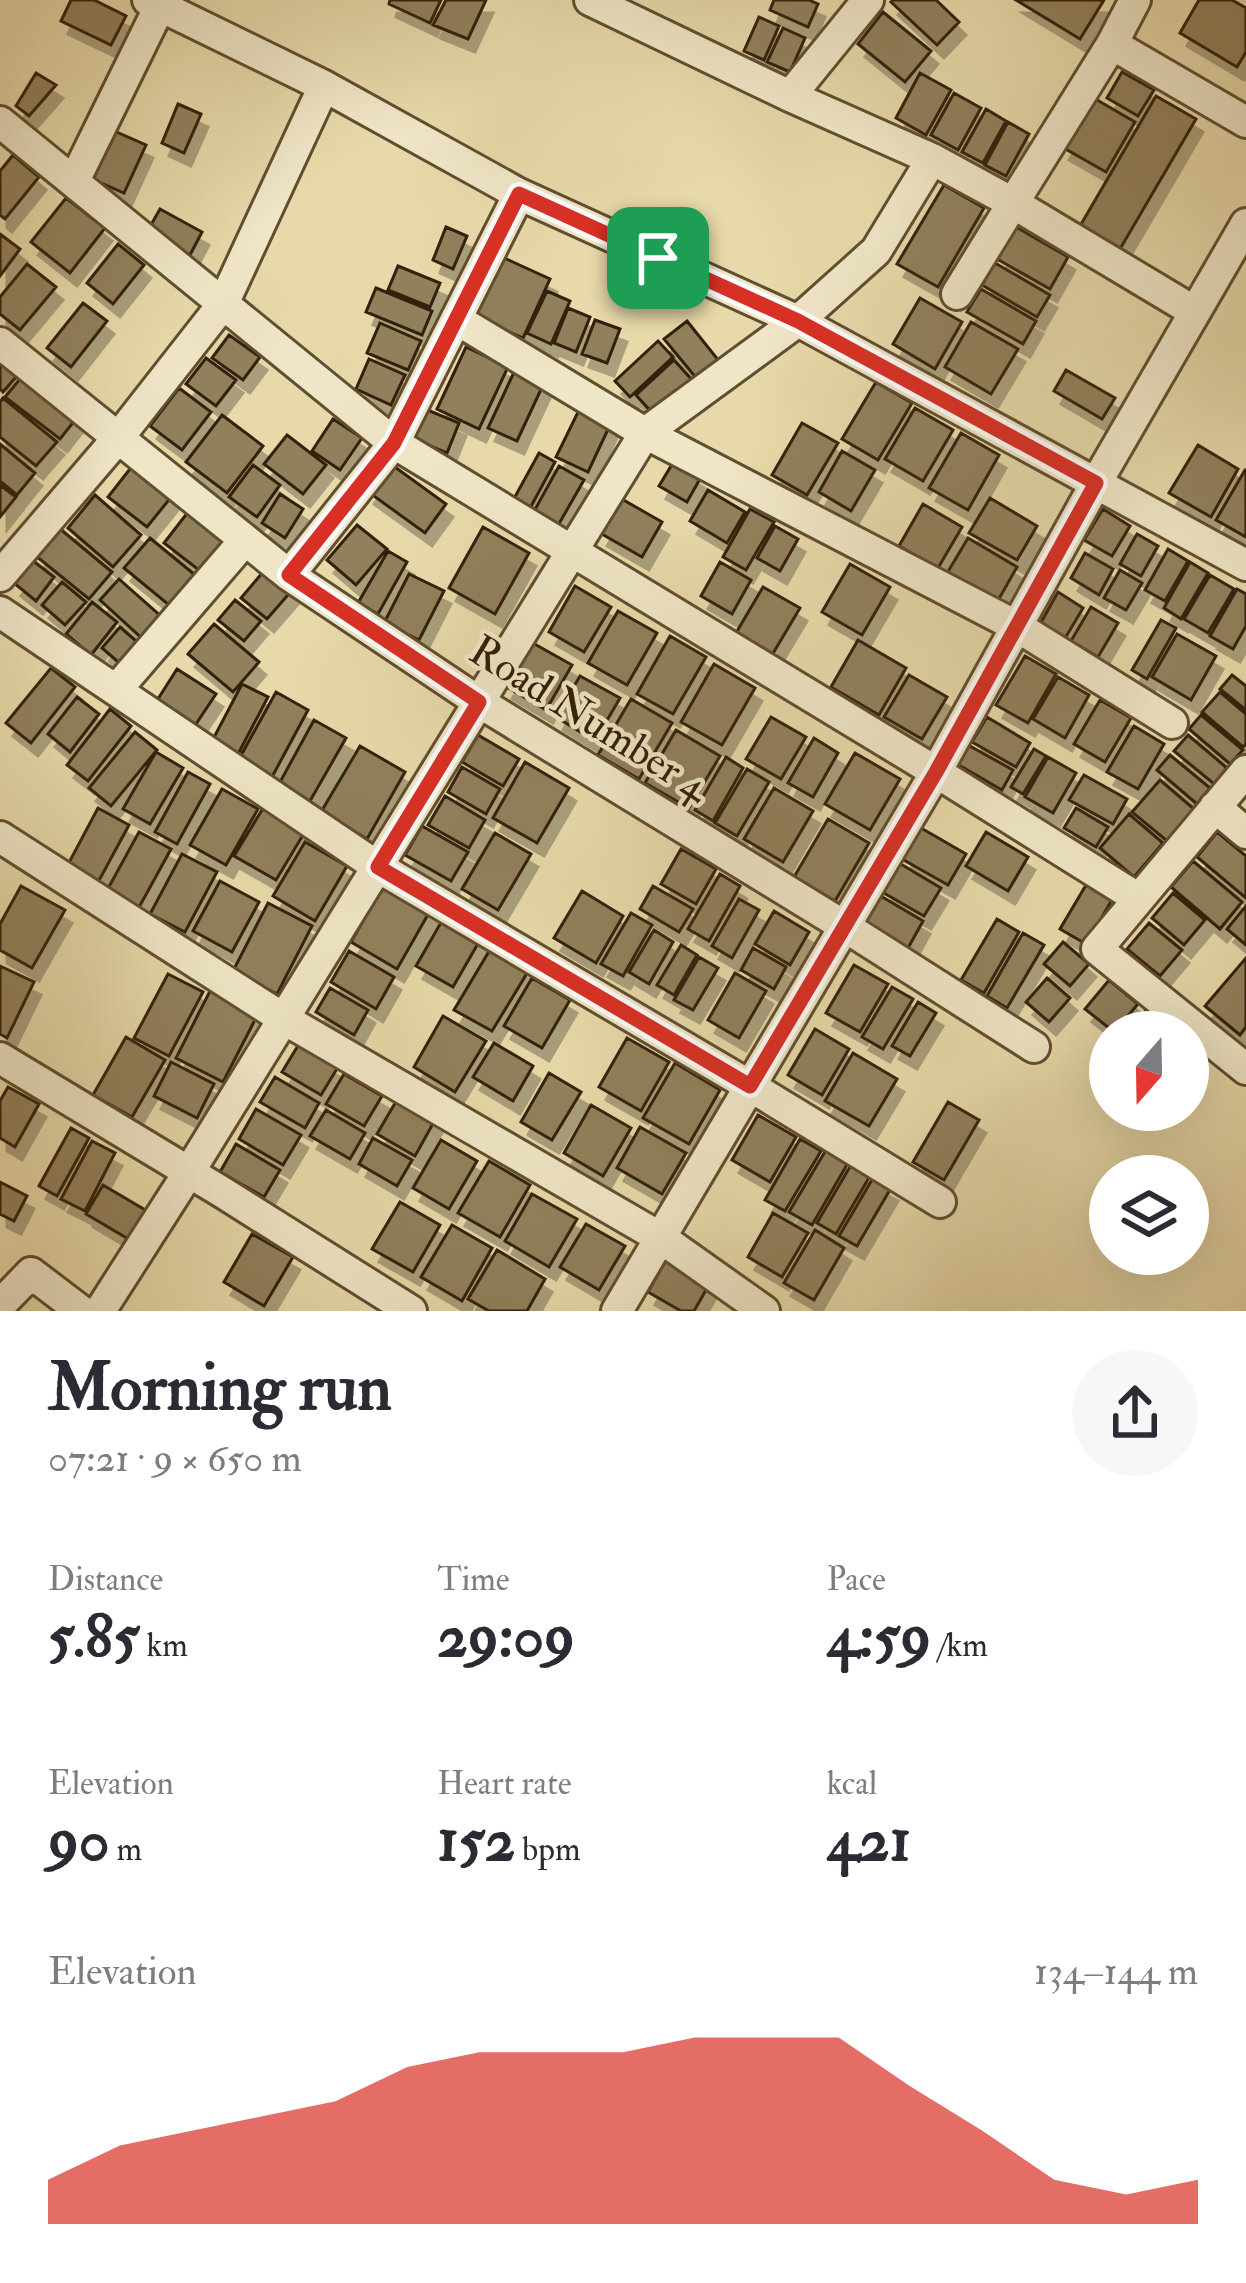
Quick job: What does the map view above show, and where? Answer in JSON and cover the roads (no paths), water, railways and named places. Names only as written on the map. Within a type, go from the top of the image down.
[{"type":"street","points":[[790,96],[868,0]]},
{"type":"street","points":[[957,294],[1135,0]]},
{"type":"street","points":[[593,1],[932,160],[1195,312]]},
{"type":"street","points":[[74,181],[154,3],[323,86],[519,194],[798,321],[1246,565]]},
{"type":"street","points":[[1112,44],[1246,122]]},
{"type":"street","points":[[0,576],[118,438],[223,304],[323,86]]},
{"type":"street","points":[[0,122],[394,443],[1139,898]]},
{"type":"street","points":[[100,1311],[645,433],[798,321],[876,250],[932,160]]},
{"type":"street","points":[[289,575],[394,443],[519,194]]},
{"type":"street","points":[[617,1311],[936,772],[1246,224]]},
{"type":"street","points":[[456,319],[645,433],[1018,627],[1172,723]]},
{"type":"street","name":"Road Number 4","points":[[0,343],[289,575],[479,702],[1034,1047]]},
{"type":"street","points":[[116,690],[245,540]]},
{"type":"street","points":[[0,612],[378,867],[940,1202]]},
{"type":"street","points":[[1246,771],[1097,949],[1246,1070]]},
{"type":"street","points":[[1215,807],[1246,833]]},
{"type":"street","points":[[0,836],[284,1019],[662,1238],[764,1311]]},
{"type":"street","points":[[3,1066],[189,1172],[411,1311]]},
{"type":"street","points":[[0,1305],[32,1273],[81,1311]]}]
